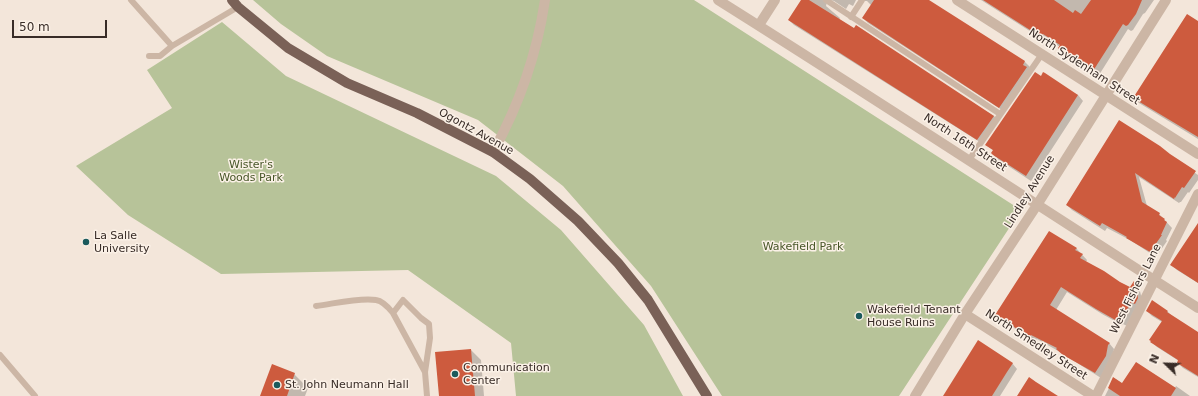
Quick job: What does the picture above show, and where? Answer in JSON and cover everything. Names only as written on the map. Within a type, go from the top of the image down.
[{"type":"main road","name":"Ogontz Avenue","points":[[235,4],[288,48],[347,83],[417,113],[493,152],[530,179],[578,221],[618,263],[648,300],[707,396]]},
{"type":"street","points":[[493,152],[512,116],[531,66],[538,39],[545,0]]},
{"type":"street","name":"North 16th Street","points":[[718,0],[1198,308]]},
{"type":"street","points":[[759,25],[775,0]]},
{"type":"street","name":"North Sydenham Street","points":[[957,0],[1198,154]]},
{"type":"street","name":"Lindley Avenue","points":[[915,396],[965,314],[1037,205],[1166,0]]},
{"type":"street","name":"West Fishers Lane","points":[[1095,396],[1198,194]]},
{"type":"street","name":"North Smedley Street","points":[[965,314],[1095,396]]},
{"type":"lane","points":[[131,0],[172,46]]},
{"type":"lane","points":[[826,0],[1000,114]]},
{"type":"lane","points":[[851,17],[862,0]]},
{"type":"lane","points":[[149,56],[160,56],[172,46],[235,4]]},
{"type":"lane","points":[[969,160],[1042,54]]},
{"type":"lane","points":[[316,306],[359,300],[377,300],[389,307],[425,372]]},
{"type":"lane","points":[[393,313],[403,300],[429,324],[430,338],[425,372],[427,396]]},
{"type":"lane","points":[[0,355],[35,396]]},
{"type":"green space","name":"Wakefield Park","points":[[253,0],[694,0],[1021,210],[899,396],[722,396],[651,286],[563,186],[478,120],[327,56],[281,24]]},
{"type":"green space","name":"Wister's Woods Park","points":[[222,22],[286,76],[496,176],[561,230],[644,325],[683,396],[516,396],[511,343],[408,270],[221,274],[128,215],[76,166],[172,108],[147,70]]},
{"type":"building","points":[[801,0],[809,0],[854,28],[856,25],[994,116],[977,140],[788,20]]},
{"type":"building","points":[[874,0],[929,0],[1025,61],[1023,65],[1027,67],[999,108],[862,18]]},
{"type":"building","points":[[983,0],[1054,0],[1073,13],[1075,10],[1081,14],[1091,0],[1142,0],[1136,14],[1128,25],[1126,26],[1123,24],[1093,71],[1060,50],[1058,48],[1060,45],[1043,34],[1041,37]]},
{"type":"building","points":[[1187,14],[1198,21],[1198,137],[1133,98]]},
{"type":"building","points":[[1035,72],[1041,76],[1043,72],[1045,73],[1078,95],[1026,176],[993,155],[991,153],[993,150],[985,145]]},
{"type":"building","points":[[1119,120],[1196,171],[1174,199],[1135,173],[1142,202],[1160,213],[1159,215],[1167,222],[1162,235],[1150,252],[1102,223],[1100,226],[1066,205]]},
{"type":"building","points":[[1198,223],[1198,283],[1170,265]]},
{"type":"building","points":[[1049,231],[1077,248],[1075,250],[1083,254],[1080,258],[1104,271],[1120,282],[1130,287],[1134,281],[1138,298],[1135,304],[1131,302],[1121,322],[1096,309],[1061,287],[1050,305],[1110,343],[1108,345],[1106,356],[1095,373],[1063,355],[1056,349],[1057,348],[1031,335],[1030,337],[995,315]]},
{"type":"building","points":[[1152,300],[1168,311],[1167,312],[1198,332],[1198,376],[1177,363],[1178,360],[1150,342],[1151,341],[1149,340],[1162,321],[1146,311]]},
{"type":"building","points":[[978,340],[1013,363],[992,396],[943,396]]},
{"type":"building","name":"Communication Center","points":[[471,349],[475,396],[439,396],[435,352]]},
{"type":"building","points":[[1136,362],[1176,388],[1171,396],[1120,396],[1108,388],[1113,377],[1122,383]]},
{"type":"building","name":"St. John Neumann Hall","points":[[272,364],[295,373],[287,396],[260,396]]},
{"type":"building","points":[[1029,377],[1036,382],[1058,396],[1017,396]]},
{"type":"place","name":"La Salle University","points":[[86,242]]},
{"type":"place","name":"Wakefield Tenant House Ruins","points":[[859,316]]},
{"type":"place","name":"Communication Center","points":[[455,374]]},
{"type":"place","name":"St. John Neumann Hall","points":[[277,385]]}]
